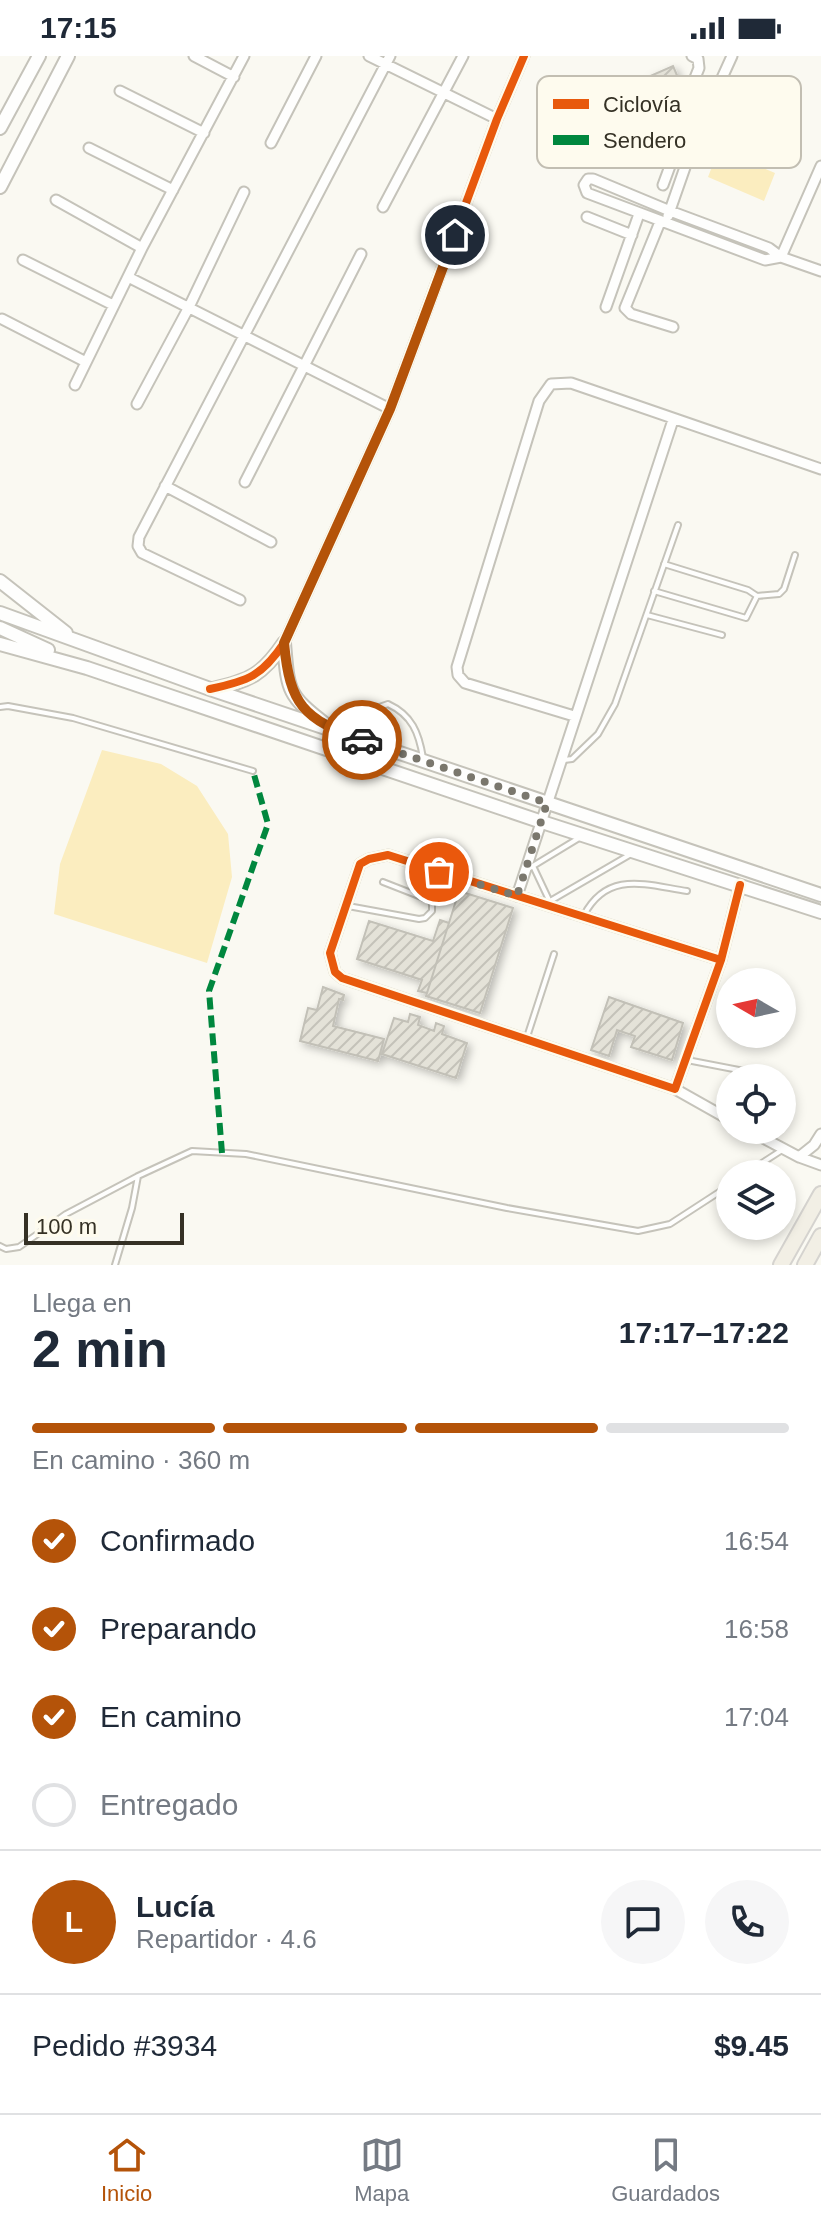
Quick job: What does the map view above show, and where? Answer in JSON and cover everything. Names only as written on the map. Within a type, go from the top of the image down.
[{"type":"main road","points":[[781,1265],[821,1194]]},
{"type":"main road","points":[[805,1265],[821,1236]]},
{"type":"street","points":[[1,124],[39,56]]},
{"type":"street","points":[[0,187],[68,56]]},
{"type":"street","points":[[194,56],[234,77]]},
{"type":"street","points":[[75,385],[84,361],[142,248],[244,56]]},
{"type":"street","points":[[271,143],[316,56]]},
{"type":"street","points":[[369,56],[388,60],[497,119]]},
{"type":"street","points":[[383,207],[463,56]]},
{"type":"street","points":[[210,689],[238,684],[255,676],[270,664],[284,643],[390,409],[497,119],[524,56]]},
{"type":"street","points":[[692,56],[698,59],[696,76]]},
{"type":"street","points":[[723,76],[732,56]]},
{"type":"street","points":[[240,600],[142,553],[138,546],[139,537],[388,60]]},
{"type":"street","points":[[120,91],[204,133]]},
{"type":"street","points":[[89,148],[173,190]]},
{"type":"street","points":[[781,257],[821,166]]},
{"type":"street","points":[[663,185],[668,168]]},
{"type":"street","points":[[673,327],[631,314],[625,308],[670,211],[685,168]]},
{"type":"street","points":[[781,257],[765,260],[662,223],[587,193],[584,190],[586,181],[593,179],[821,271]]},
{"type":"street","points":[[137,404],[189,307],[244,192]]},
{"type":"street","points":[[56,200],[142,248]]},
{"type":"street","points":[[606,307],[639,214]]},
{"type":"street","points":[[587,217],[632,235]]},
{"type":"street","points":[[245,482],[361,254]]},
{"type":"street","points":[[23,260],[113,305]]},
{"type":"street","points":[[128,277],[390,409]]},
{"type":"street","points":[[2,319],[84,361]]},
{"type":"street","points":[[574,716],[465,683],[458,675],[457,667],[539,401],[551,384],[571,383],[821,469]]},
{"type":"street","points":[[517,896],[530,868],[574,716],[673,420]]},
{"type":"street","points":[[165,486],[271,542]]},
{"type":"street","points":[[0,581],[82,644]]},
{"type":"street","points":[[0,613],[210,689],[821,895]]},
{"type":"street","points":[[0,628],[87,668]]},
{"type":"street","points":[[284,643],[287,677],[292,692],[300,705],[338,731]]},
{"type":"street","points":[[0,644],[87,668],[542,822],[821,912]]},
{"type":"street","points":[[716,1112],[675,1089],[342,978],[335,972],[330,953],[360,864],[388,855],[721,960]]},
{"type":"street","points":[[675,1089],[721,960],[740,885]]},
{"type":"street","points":[[799,1157],[814,1145],[821,1134]]},
{"type":"street","points":[[772,1144],[821,1165]]},
{"type":"lane","points":[[562,760],[572,759],[598,734],[615,704],[678,525]]},
{"type":"lane","points":[[664,564],[748,590],[757,596],[779,594],[784,589],[795,555]]},
{"type":"lane","points":[[654,591],[746,618],[757,596]]},
{"type":"lane","points":[[647,615],[722,635]]},
{"type":"lane","points":[[338,731],[368,711],[388,704],[407,715],[420,738],[423,761]]},
{"type":"lane","points":[[0,707],[73,718],[253,771]]},
{"type":"lane","points":[[584,835],[530,868],[547,903],[636,852]]},
{"type":"lane","points":[[346,906],[419,919],[432,911],[429,900],[383,882]]},
{"type":"lane","points":[[583,917],[594,900],[624,882],[687,891]]},
{"type":"lane","points":[[527,1039],[554,954]]},
{"type":"lane","points":[[687,1060],[716,1065]]},
{"type":"lane","points":[[767,1160],[782,1150]]},
{"type":"lane","points":[[0,1246],[6,1249],[19,1247],[66,1214],[192,1151],[246,1154],[507,1208],[638,1231],[670,1224],[716,1194]]},
{"type":"lane","points":[[115,1265],[138,1176]]},
{"type":"shaded area","points":[[712,168],[763,168],[775,173],[764,201],[708,177]]},
{"type":"shaded area","points":[[102,750],[161,764],[197,786],[228,834],[232,877],[207,963],[54,914],[60,864]]},
{"type":"building","points":[[673,66],[677,76],[650,76]]},
{"type":"building","points":[[459,891],[513,908],[480,1013],[426,996]]},
{"type":"building","points":[[440,920],[449,923],[427,993],[418,991],[422,980],[357,959],[369,921],[433,941]]},
{"type":"building","points":[[323,987],[344,995],[343,1000],[339,999],[333,1026],[384,1039],[378,1061],[300,1041],[308,1008],[317,1010]]},
{"type":"building","points":[[609,997],[683,1023],[672,1060],[631,1047],[635,1036],[617,1030],[609,1056],[591,1050]]},
{"type":"building","points":[[410,1014],[420,1017],[418,1025],[434,1031],[436,1023],[444,1026],[442,1034],[467,1043],[456,1078],[382,1054],[394,1018],[408,1022]]},
{"type":"marked path","points":[[222,1153],[209,991],[268,824],[253,771]]},
{"type":"cycle path","points":[[210,689],[253,675],[268,663],[284,643],[390,409],[497,119],[524,56]]},
{"type":"cycle path","points":[[721,960],[388,855],[360,864],[330,953],[335,972],[342,978],[675,1089],[721,960],[740,885]]},
{"type":"way so far","points":[[362,740],[547,803],[517,896],[439,872]]},
{"type":"route","points":[[362,740],[333,730],[300,705],[287,677],[284,643],[390,409],[455,235]]}]
